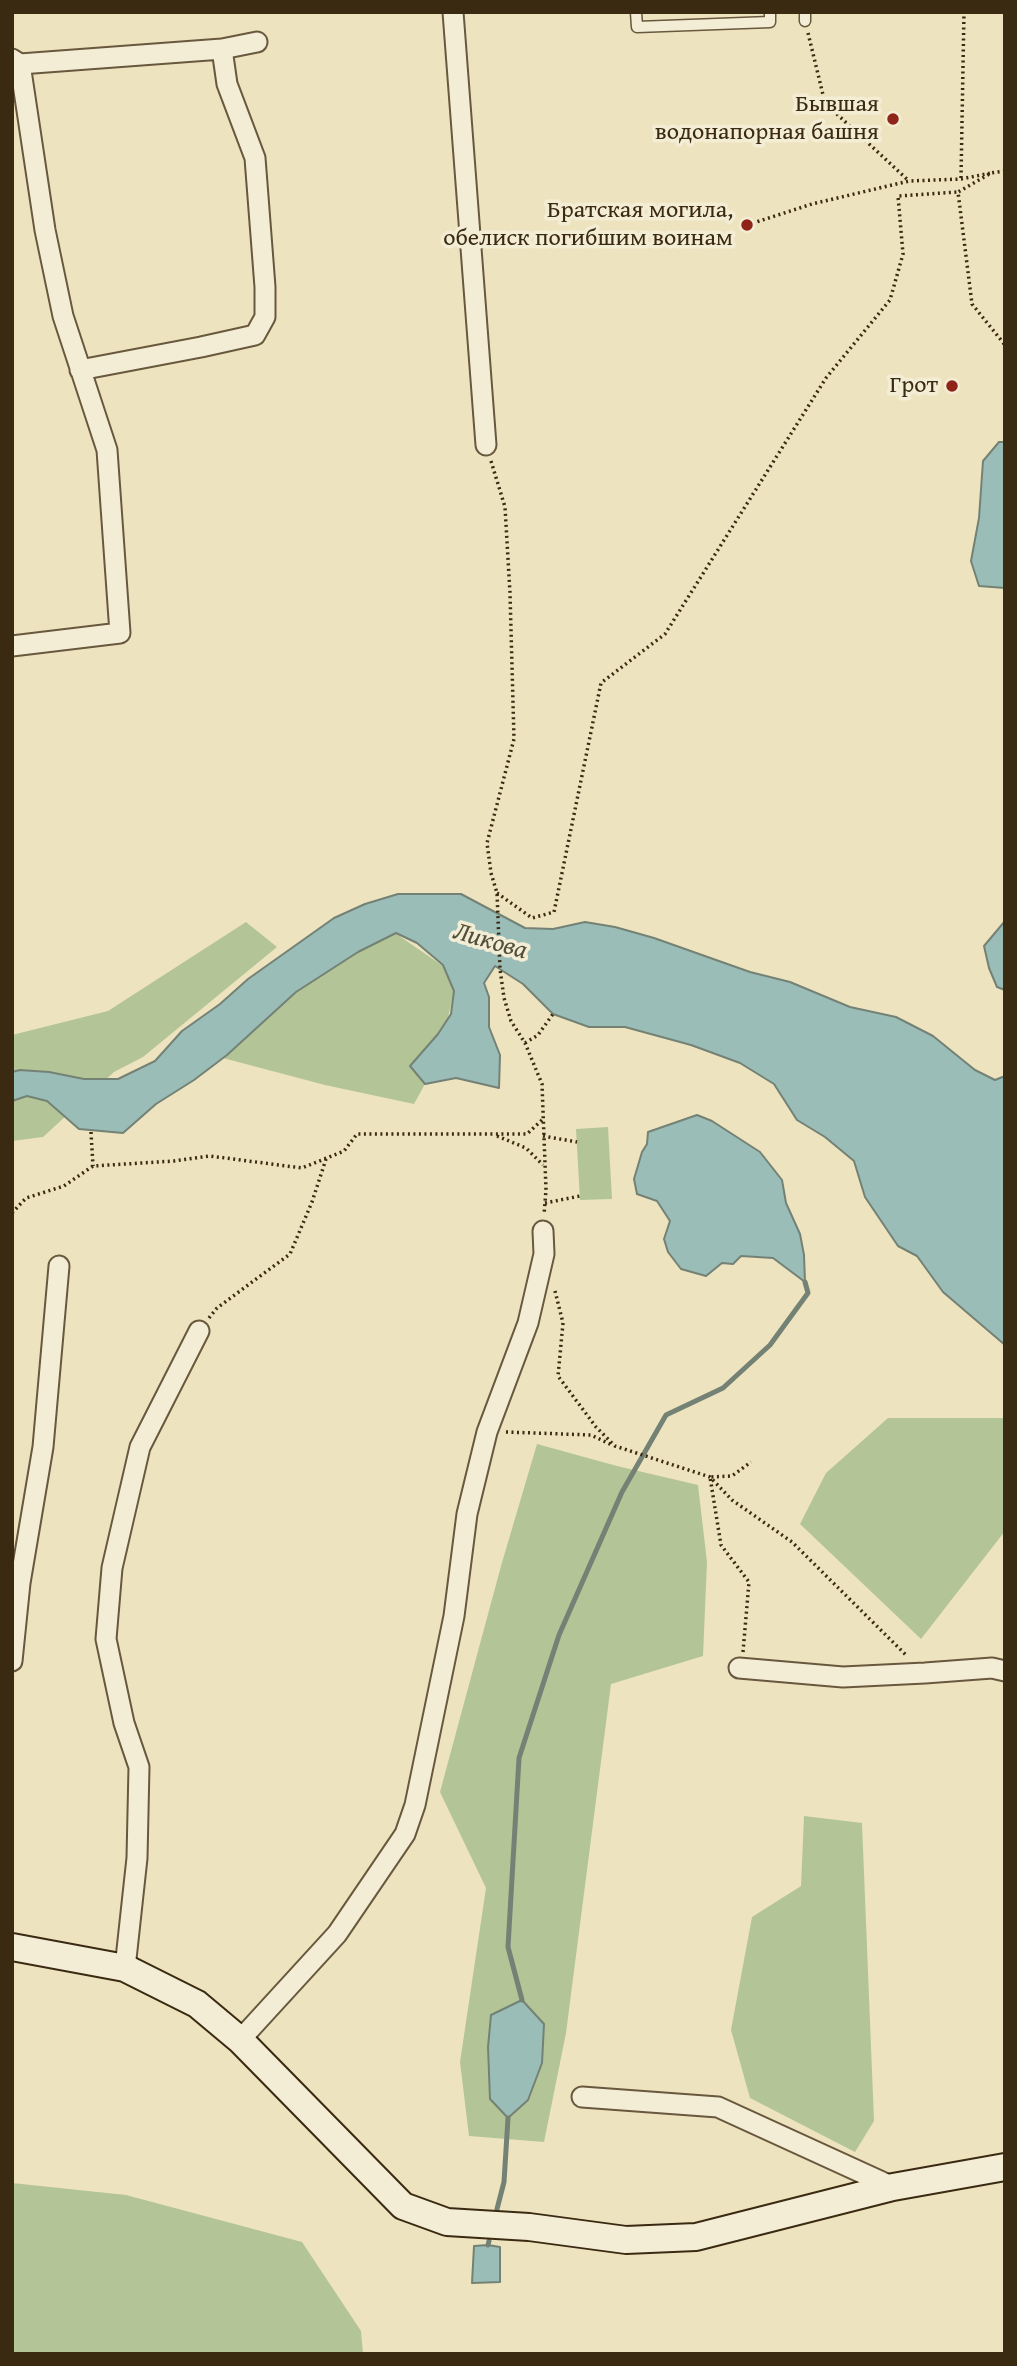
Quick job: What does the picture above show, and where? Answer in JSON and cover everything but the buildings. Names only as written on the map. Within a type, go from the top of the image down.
[{"type":"street","points":[[453,12],[486,445]]},
{"type":"street","points":[[12,646],[121,633],[107,450],[63,316],[44,229],[16,62],[222,49],[257,42]]},
{"type":"street","points":[[80,369],[255,335],[265,317],[255,158],[227,84],[222,49]]},
{"type":"street","points":[[240,2040],[337,1934],[405,1834],[415,1805],[454,1616],[467,1514],[486,1432],[528,1323],[544,1254],[543,1231]]},
{"type":"street","points":[[12,1661],[20,1583],[43,1447],[60,1266]]},
{"type":"street","points":[[125,1968],[137,1858],[139,1767],[124,1723],[106,1639],[112,1569],[140,1447],[200,1331]]},
{"type":"street","points":[[739,1668],[843,1677],[992,1668],[1005,1671]]},
{"type":"street","points":[[12,1947],[125,1968],[197,2004],[240,2040],[403,2206],[447,2222],[529,2227],[626,2240],[696,2237],[893,2187],[1005,2167]]},
{"type":"street","points":[[582,2097],[718,2107],[893,2187]]},
{"type":"lane","points":[[636,12],[637,27],[770,22],[770,12]]},
{"type":"lane","points":[[1005,2160],[1005,2167]]},
{"type":"path","points":[[961,179],[964,12]]},
{"type":"path","points":[[805,17],[825,103],[909,181]]},
{"type":"path","points":[[747,225],[812,204],[909,181],[961,179],[1005,171]]},
{"type":"path","points":[[497,893],[532,918],[554,912],[601,682],[665,634],[826,379],[890,300],[903,254],[898,196],[958,192],[991,173]]},
{"type":"path","points":[[958,192],[972,304],[1005,345]]},
{"type":"path","points":[[486,445],[505,507],[514,739],[487,843],[497,893],[504,998],[511,1021],[525,1043],[542,1084],[545,1167],[543,1231]]},
{"type":"path","points":[[525,1043],[538,1035],[553,1014]]},
{"type":"path","points":[[12,1213],[26,1198],[64,1186],[93,1166],[210,1156],[302,1168],[344,1151],[357,1134],[527,1134],[542,1120]]},
{"type":"path","points":[[91,1132],[93,1166]]},
{"type":"path","points":[[495,1135],[526,1148],[545,1167]]},
{"type":"path","points":[[543,1136],[577,1142]]},
{"type":"path","points":[[200,1331],[217,1308],[290,1254],[312,1202],[326,1159]]},
{"type":"path","points":[[545,1203],[580,1196]]},
{"type":"path","points":[[554,1288],[563,1323],[558,1376],[596,1427],[614,1446]]},
{"type":"path","points":[[486,1432],[591,1435],[649,1459],[710,1477],[732,1476],[751,1462]]},
{"type":"path","points":[[710,1477],[721,1545],[748,1582],[745,1646],[739,1668]]},
{"type":"path","points":[[710,1477],[732,1500],[792,1542],[925,1674]]},
{"type":"green space","points":[[246,922],[277,947],[143,1057],[114,1072],[43,1137],[12,1141],[12,1035],[108,1011]]},
{"type":"green space","points":[[395,933],[443,966],[454,991],[448,1018],[410,1066],[425,1084],[414,1104],[325,1085],[223,1058],[296,992],[358,952]]},
{"type":"green space","points":[[608,1127],[612,1199],[580,1200],[576,1129]]},
{"type":"green space","points":[[888,1418],[1005,1418],[1005,1531],[921,1639],[800,1524],[826,1473]]},
{"type":"green space","points":[[537,1444],[698,1485],[707,1562],[703,1656],[611,1684],[566,2033],[544,2142],[469,2136],[460,2062],[486,1888],[440,1792]]},
{"type":"green space","points":[[804,1816],[862,1823],[874,2121],[855,2152],[750,2098],[731,2030],[752,1917],[801,1886]]},
{"type":"green space","points":[[12,2183],[126,2195],[302,2242],[361,2331],[363,2354],[12,2354]]},
{"type":"water","points":[[999,442],[1005,442],[1005,588],[979,586],[971,561],[979,518],[983,461]]},
{"type":"water","name":"Ликова","points":[[398,894],[461,894],[525,928],[553,929],[585,922],[654,938],[750,972],[790,982],[850,1007],[896,1017],[933,1036],[975,1070],[995,1080],[1005,1076],[1005,1345],[943,1292],[917,1256],[898,1246],[865,1197],[854,1161],[825,1137],[797,1120],[774,1084],[740,1063],[691,1045],[625,1027],[589,1027],[553,1014],[523,984],[495,966],[484,983],[489,997],[489,1027],[500,1055],[499,1088],[456,1078],[425,1084],[410,1066],[438,1034],[451,1014],[454,991],[443,965],[417,943],[396,933],[358,952],[296,992],[227,1055],[156,1104],[123,1133],[79,1129],[47,1101],[27,1096],[12,1101],[12,1072],[20,1070],[84,1079],[118,1079],[155,1061],[182,1031],[220,1004],[248,979],[334,918],[365,904]]},
{"type":"water","points":[[1005,921],[1005,990],[997,987],[984,946]]},
{"type":"water","points":[[697,1115],[712,1121],[760,1152],[782,1180],[786,1203],[800,1234],[805,1282],[773,1258],[741,1256],[733,1264],[722,1263],[706,1276],[681,1269],[668,1252],[664,1239],[670,1221],[657,1201],[637,1194],[634,1179],[647,1144],[648,1132]]},
{"type":"water","points":[[522,2000],[544,2024],[542,2063],[528,2100],[508,2118],[490,2099],[488,2047],[491,2015]]},
{"type":"water","points":[[474,2246],[500,2247],[500,2282],[472,2283]]},
{"type":"waterway","points":[[522,2000],[508,1947],[519,1758],[559,1635],[622,1492],[666,1415],[723,1388],[770,1345],[808,1293],[805,1282]]},
{"type":"waterway","points":[[497,2209],[504,2182],[508,2118]]},
{"type":"waterway","points":[[488,2245],[489,2241]]},
{"type":"place","name":"Бывшая водонапорная башня","points":[[893,119]]},
{"type":"place","name":"Братская могила, обелиск погибшим воинам","points":[[747,225]]},
{"type":"place","name":"Грот","points":[[952,386]]}]
